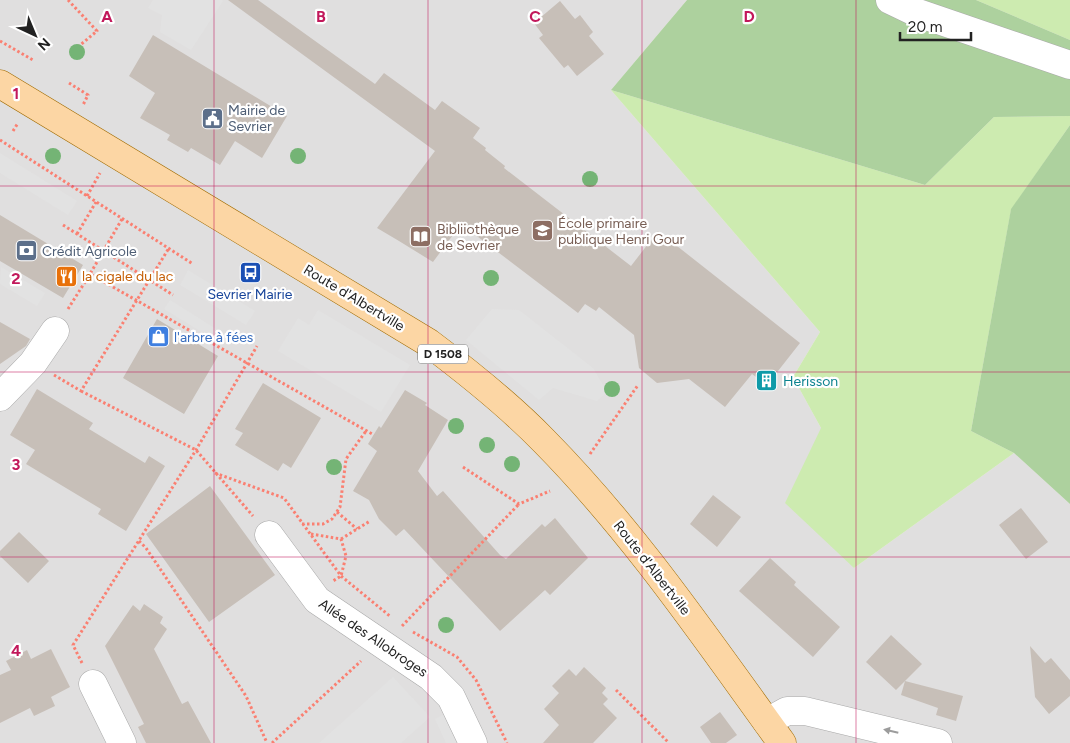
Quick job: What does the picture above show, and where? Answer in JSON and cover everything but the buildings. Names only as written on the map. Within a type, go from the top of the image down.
[{"type":"main road","name":"Route d'Albertville","points":[[0,84],[429,343],[467,371],[544,440],[616,522],[685,609],[775,732]]},
{"type":"street","points":[[890,0],[916,12],[1070,66]]},
{"type":"street","points":[[0,397],[33,363],[55,330]]},
{"type":"street","name":"Allée des Allobroges","points":[[269,535],[312,596],[382,646],[431,677],[451,697],[473,743]]},
{"type":"street","points":[[93,684],[122,743]]},
{"type":"street","points":[[775,732],[787,711],[805,711],[938,743]]},
{"type":"path","points":[[68,0],[97,31],[79,46]]},
{"type":"path","points":[[0,41],[33,60]]},
{"type":"path","points":[[69,83],[88,95]]},
{"type":"path","points":[[0,140],[193,264]]},
{"type":"path","points":[[87,196],[100,173]]},
{"type":"path","points":[[77,234],[96,202]]},
{"type":"path","points":[[55,330],[122,218]]},
{"type":"path","points":[[63,225],[173,295]]},
{"type":"path","points":[[81,391],[169,248]]},
{"type":"path","points":[[90,274],[374,435]]},
{"type":"path","points":[[93,684],[73,645],[196,450],[257,346]]},
{"type":"path","points":[[33,363],[81,391],[196,450],[269,535]]},
{"type":"path","points":[[588,457],[638,386]]},
{"type":"path","points":[[302,524],[323,524],[332,519],[338,512],[346,459],[366,431]]},
{"type":"path","points":[[463,468],[519,504],[550,492]]},
{"type":"path","points":[[216,473],[284,498],[341,576],[392,618]]},
{"type":"path","points":[[338,512],[357,528]]},
{"type":"path","points":[[310,534],[341,539],[370,521]]},
{"type":"path","points":[[341,539],[346,556],[341,576]]},
{"type":"path","points":[[139,541],[146,548],[246,696],[267,743]]},
{"type":"path","points":[[399,624],[457,657],[476,680],[507,743]]},
{"type":"path","points":[[616,690],[669,743]]},
{"type":"shaded area","points":[[0,0],[687,0],[611,90],[820,332],[793,377],[821,428],[854,568],[1014,453],[1070,504],[1070,743],[0,743]]},
{"type":"shaded area","points":[[153,0],[223,1],[191,50],[160,32],[162,15],[148,8]]},
{"type":"shaded area","points":[[0,153],[77,201],[68,215],[0,173]]},
{"type":"shaded area","points":[[1,267],[45,293],[37,306],[0,284]]},
{"type":"shaded area","points":[[188,270],[255,311],[246,325],[180,285]]},
{"type":"shaded area","points":[[170,300],[229,337],[223,345],[164,309]]},
{"type":"shaded area","points":[[492,309],[519,310],[593,368],[607,392],[597,401],[553,388],[539,400],[466,340]]},
{"type":"shaded area","points":[[318,310],[410,365],[381,412],[278,351],[298,318],[309,325]]},
{"type":"shaded area","points":[[393,677],[430,717],[401,743],[319,743]]},
{"type":"shaded area","points":[[449,712],[464,743],[446,743],[435,719]]},
{"type":"green space","points":[[687,0],[976,0],[1070,40],[1070,116],[994,117],[925,185],[611,90]]},
{"type":"green space","points":[[976,0],[1070,0],[1070,40]]},
{"type":"green space","points":[[611,90],[925,185],[994,117],[1070,116],[1070,125],[1011,210],[971,431],[1014,453],[854,568],[785,503],[821,428],[793,377],[820,332]]},
{"type":"green space","points":[[1070,125],[1070,504],[1014,453],[971,431],[1011,209]]},
{"type":"place","name":"Mairie de Sevrier","points":[[212,118]]},
{"type":"place","name":"École primaire publique Henri Gour","points":[[542,231]]},
{"type":"place","name":"Bibliiothèque de Sevrier","points":[[421,237]]},
{"type":"place","name":"Crédit Agricole","points":[[26,251]]},
{"type":"place","name":"Sevrier Mairie","points":[[250,272]]},
{"type":"place","name":"la cigale du lac","points":[[66,276]]},
{"type":"place","name":"l'arbre à fées","points":[[158,337]]},
{"type":"place","name":"Herisson","points":[[767,381]]}]
